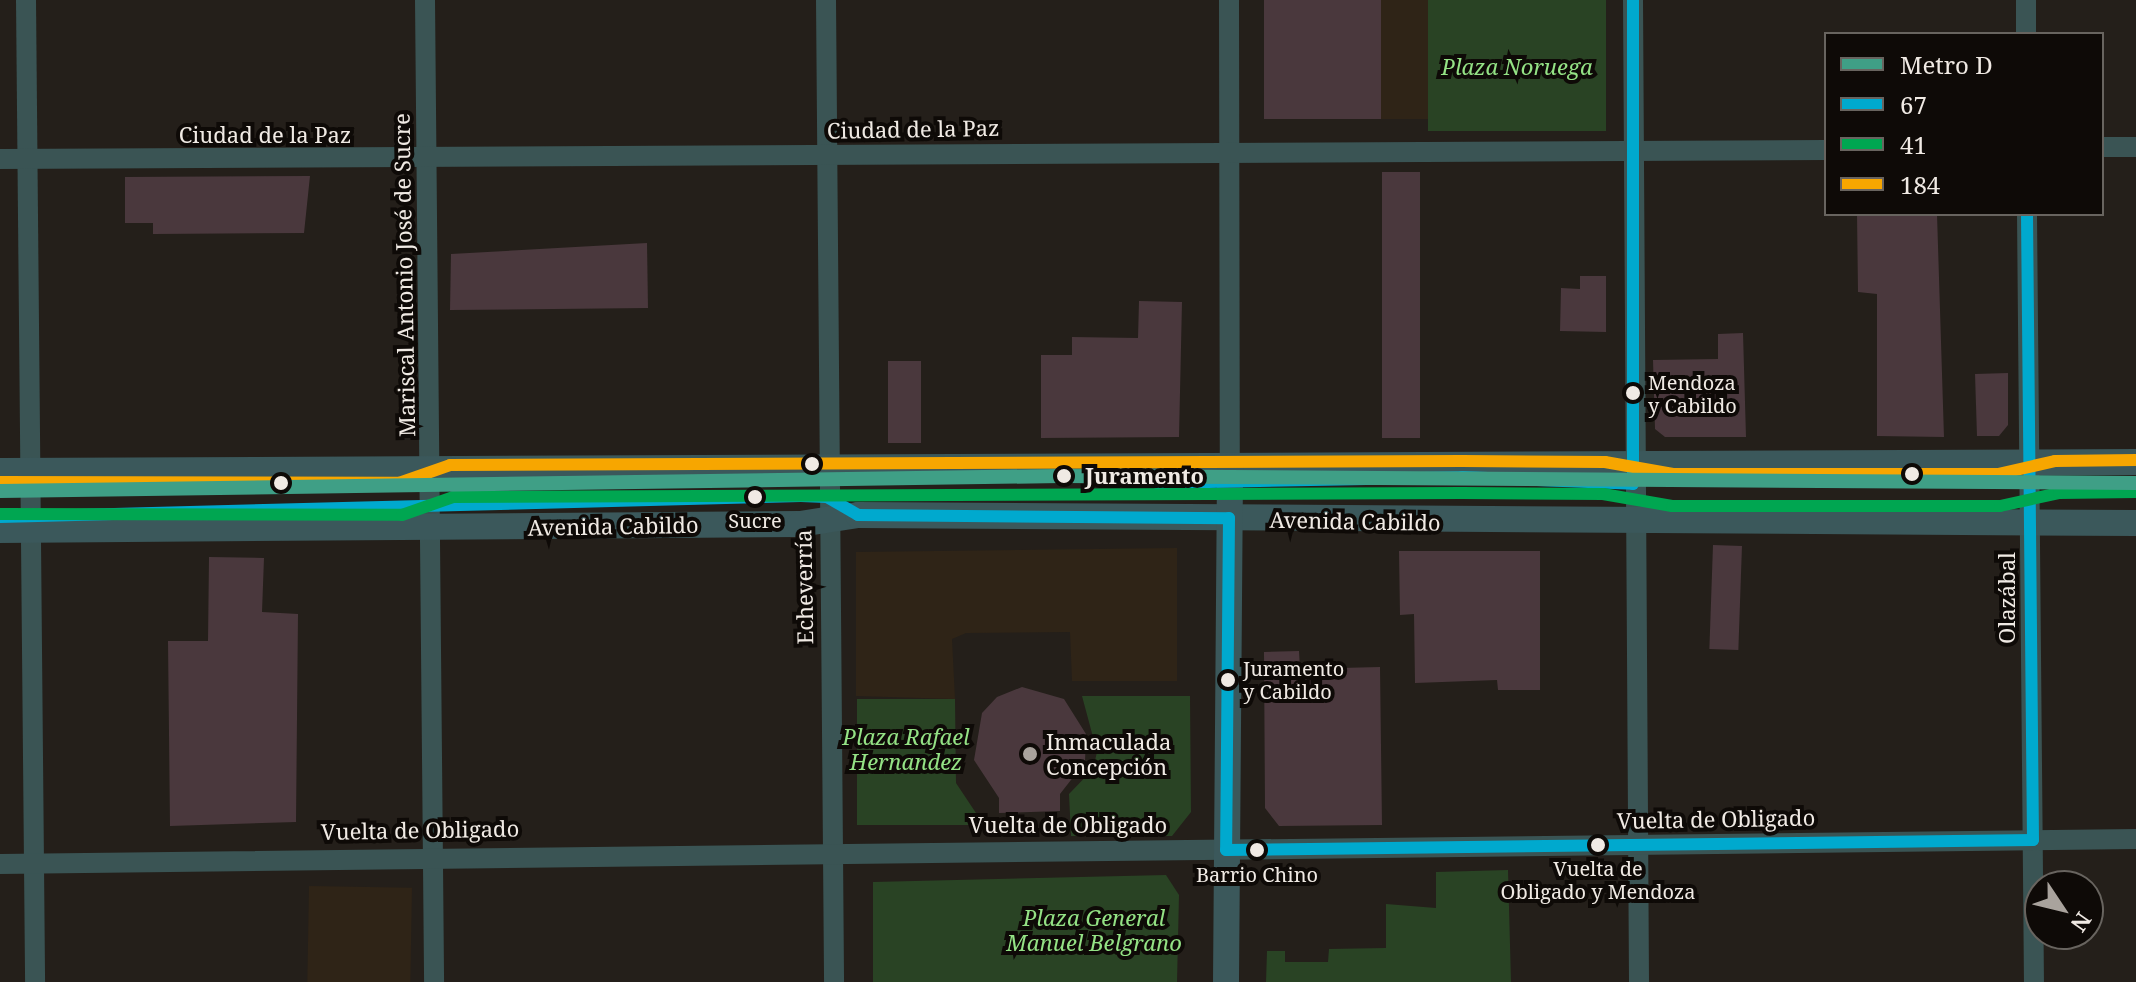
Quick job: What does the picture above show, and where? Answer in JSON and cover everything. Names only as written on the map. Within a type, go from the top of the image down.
[{"type":"main road","points":[[0,471],[827,468],[1230,474],[1632,462],[2136,462]]},
{"type":"main road","points":[[1226,982],[1230,474]]},
{"type":"main road","name":"Avenida Cabildo","points":[[0,530],[1229,518],[1633,523],[2136,523]]},
{"type":"street","points":[[26,0],[35,982]]},
{"type":"street","name":"Mariscal Antonio José de Sucre","points":[[425,0],[434,982]]},
{"type":"street","name":"Echeverría","points":[[826,0],[827,520],[834,982]]},
{"type":"street","points":[[1229,0],[1232,149],[1230,474]]},
{"type":"street","points":[[1633,0],[1632,462],[1639,982]]},
{"type":"street","points":[[2026,0],[2026,32]]},
{"type":"street","points":[[2104,147],[2136,147]]},
{"type":"street","name":"Ciudad de la Paz","points":[[0,159],[428,158],[1232,149],[1824,150]]},
{"type":"street","name":"Olazábal","points":[[2027,216],[2032,461],[2034,982]]},
{"type":"street","name":"Vuelta de Obligado","points":[[0,864],[831,849],[1226,850],[2136,839]]},
{"type":"shaded area","points":[[1264,0],[1428,0],[1428,119],[1264,119]]},
{"type":"shaded area","points":[[1177,548],[1177,681],[1072,681],[1070,632],[966,633],[952,639],[955,699],[856,696],[856,552]]},
{"type":"shaded area","points":[[309,886],[412,888],[410,982],[307,982]]},
{"type":"green space","name":"Plaza Noruega","points":[[1428,0],[1606,0],[1606,131],[1428,131]]},
{"type":"green space","points":[[1082,696],[1190,696],[1191,812],[1172,836],[1071,836],[1069,794],[1093,769],[1097,752]]},
{"type":"green space","name":"Plaza Rafael Hernandez","points":[[857,699],[955,699],[956,783],[984,825],[857,825]]},
{"type":"green space","points":[[1508,870],[1511,982],[1266,982],[1267,951],[1285,951],[1285,962],[1328,962],[1329,949],[1386,948],[1386,904],[1436,908],[1436,872]]},
{"type":"green space","name":"Plaza General Manuel Belgrano","points":[[1166,875],[1179,895],[1177,982],[873,982],[873,882]]},
{"type":"building","points":[[1264,0],[1381,0],[1381,119],[1264,119]]},
{"type":"building","points":[[1382,172],[1420,172],[1420,438],[1382,438]]},
{"type":"building","points":[[310,176],[304,233],[153,234],[153,223],[125,223],[125,177]]},
{"type":"building","points":[[1857,216],[1937,216],[1944,437],[1877,436],[1877,294],[1858,292]]},
{"type":"building","points":[[647,243],[648,308],[450,310],[451,254]]},
{"type":"building","points":[[1580,276],[1606,276],[1606,332],[1560,331],[1561,288],[1580,289]]},
{"type":"building","points":[[1139,301],[1182,302],[1179,437],[1041,438],[1041,355],[1072,355],[1072,337],[1138,338]]},
{"type":"building","points":[[1743,333],[1746,437],[1665,437],[1655,429],[1653,360],[1718,359],[1718,334]]},
{"type":"building","points":[[888,361],[921,361],[921,443],[888,443]]},
{"type":"building","points":[[2008,373],[2008,425],[1999,436],[1977,436],[1975,374]]},
{"type":"building","points":[[1713,545],[1742,546],[1738,650],[1709,649]]},
{"type":"building","points":[[1399,551],[1540,551],[1540,690],[1498,690],[1497,680],[1415,683],[1414,614],[1400,615]]},
{"type":"building","points":[[209,557],[264,558],[262,612],[298,614],[296,822],[170,826],[168,641],[208,641]]},
{"type":"building","points":[[1299,651],[1300,669],[1380,667],[1382,825],[1279,826],[1265,808],[1264,652]]},
{"type":"building","name":"Inmaculada Concepción","points":[[1022,687],[1064,699],[1086,734],[1085,762],[1060,794],[1060,811],[999,813],[999,798],[974,760],[982,713],[997,697]]},
{"type":"metro line","name":"D","points":[[0,491],[1061,476],[2136,483]]},
{"type":"transit line","name":"67","points":[[1157,483],[1462,477],[1633,484],[1633,0]]},
{"type":"transit line","name":"67","points":[[0,517],[801,496],[827,497],[858,515],[1229,518],[1226,850],[2033,840],[2027,216]]},
{"type":"transit line","name":"184","points":[[0,482],[399,483],[450,465],[1462,461],[1605,462],[1673,474],[1998,474],[2055,461],[2136,460]]},
{"type":"transit line","name":"41","points":[[0,514],[402,515],[453,497],[1462,493],[1603,494],[1672,506],[2000,506],[2059,493],[2136,492]]},
{"type":"place","name":"Mendoza y Cabildo","points":[[1633,393]]},
{"type":"place","name":"Juramento","points":[[1064,476]]},
{"type":"place","name":"Sucre","points":[[755,497]]},
{"type":"place","name":"Juramento y Cabildo","points":[[1228,680]]},
{"type":"place","name":"Inmaculada Concepción","points":[[1030,754]]},
{"type":"place","name":"Vuelta de Obligado y Mendoza","points":[[1598,845]]},
{"type":"place","name":"Barrio Chino","points":[[1257,850]]}]
